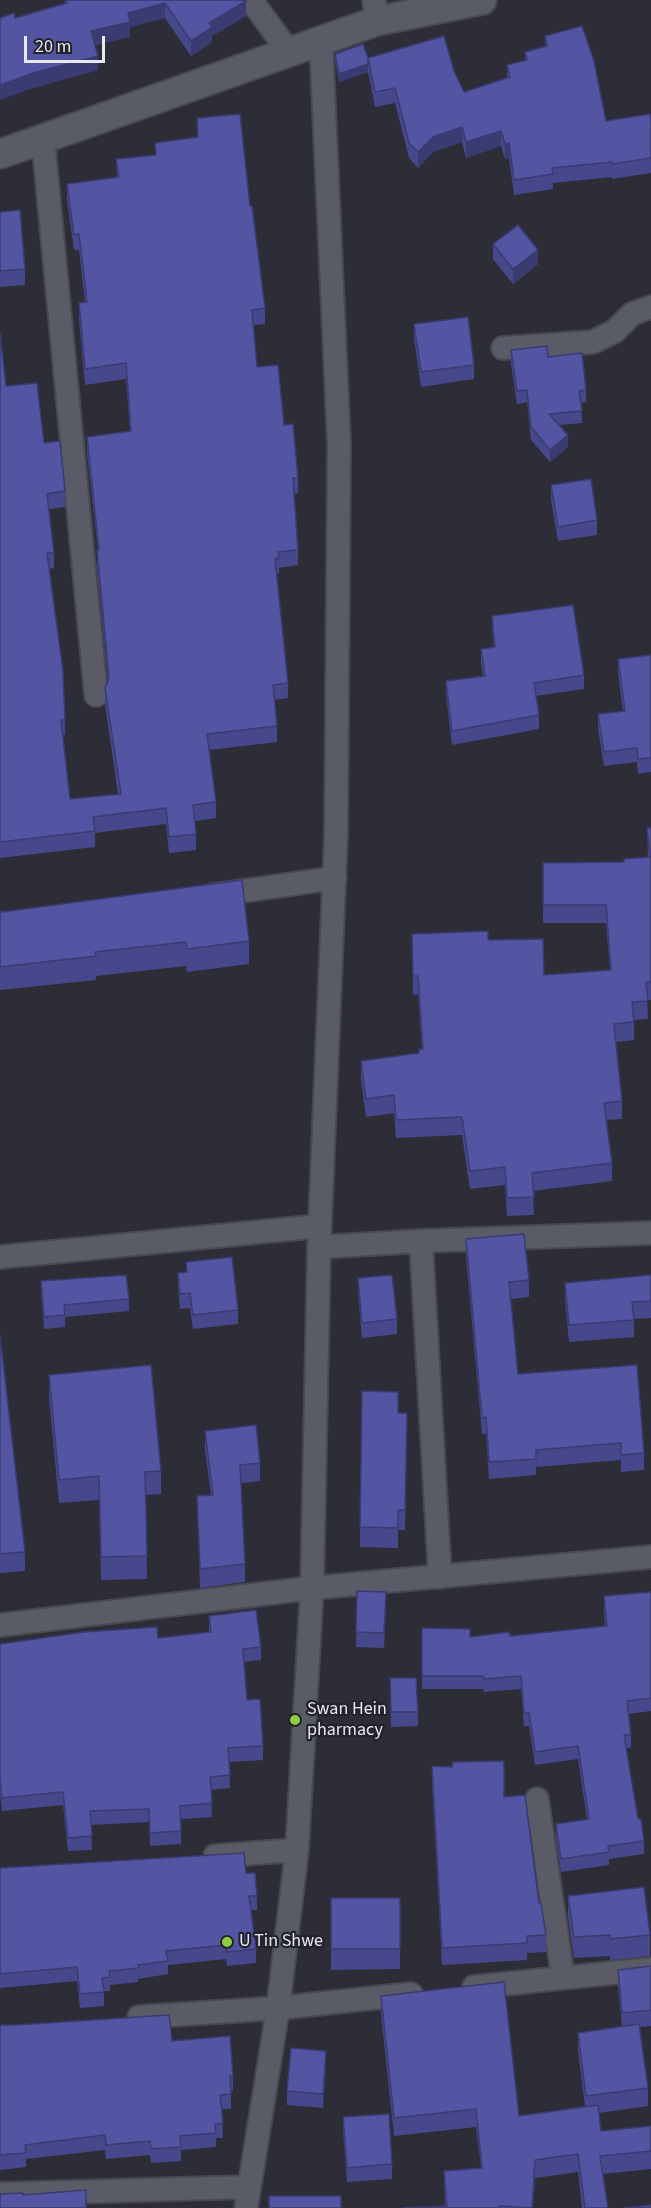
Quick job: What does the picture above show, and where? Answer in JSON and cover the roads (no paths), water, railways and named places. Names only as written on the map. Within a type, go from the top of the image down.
[{"type":"street","points":[[251,0],[289,52]]},
{"type":"street","points":[[0,154],[321,42],[376,10],[482,0]]},
{"type":"street","points":[[0,2194],[247,2198],[278,2008],[297,1850],[312,1588],[320,1236],[335,878],[339,444],[321,42]]},
{"type":"street","points":[[43,139],[96,695]]},
{"type":"street","points":[[503,348],[593,342],[615,331],[632,314],[651,307]]},
{"type":"street","points":[[192,898],[335,878]]},
{"type":"street","points":[[0,1257],[320,1236],[421,1241],[651,1233]]},
{"type":"street","points":[[421,1241],[440,1577]]},
{"type":"street","points":[[0,1625],[312,1588],[651,1557]]},
{"type":"street","points":[[537,1799],[563,1978]]},
{"type":"street","points":[[190,1857],[297,1850]]},
{"type":"street","points":[[456,1989],[651,1969]]},
{"type":"street","points":[[116,2019],[278,2008],[432,1991]]},
{"type":"place","name":"Swan Hein pharmacy","points":[[295,1720]]},
{"type":"place","name":"U Tin Shwe","points":[[227,1942]]}]
